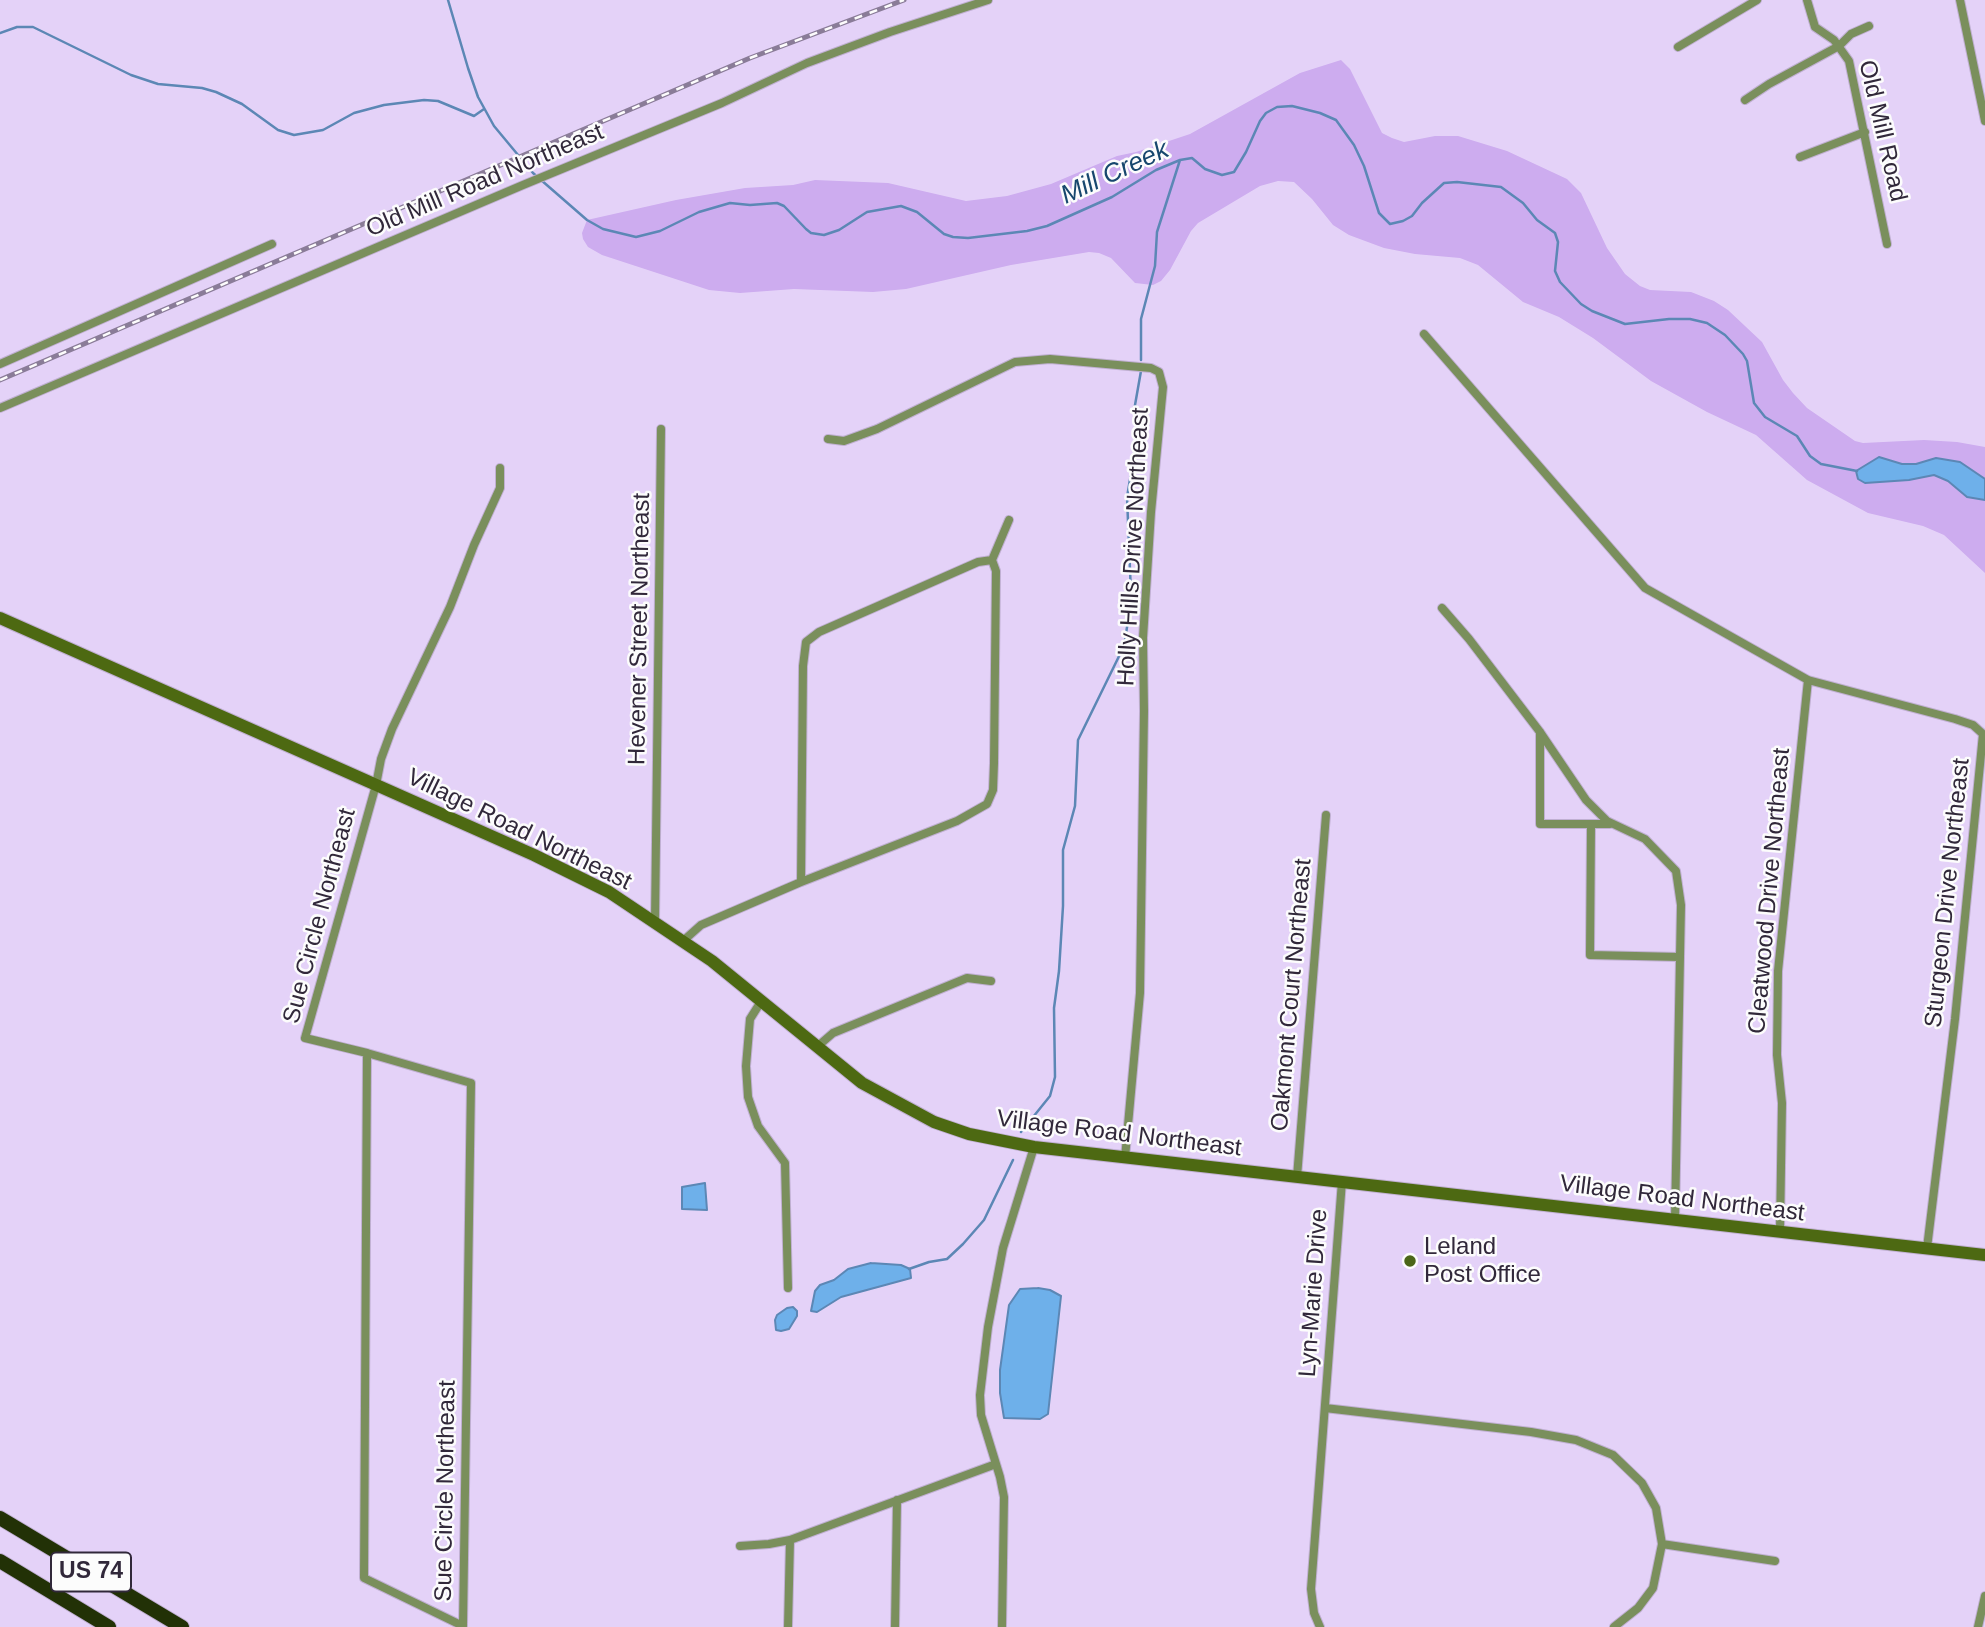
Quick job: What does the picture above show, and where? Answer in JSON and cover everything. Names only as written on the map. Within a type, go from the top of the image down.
[{"type":"highway","name":"US 74","points":[[0,1518],[182,1627]]},
{"type":"highway","name":"US 74","points":[[0,1562],[109,1627]]},
{"type":"main road","name":"Village Road Northeast","points":[[0,618],[534,855],[608,892],[656,922],[762,1000],[862,1083],[934,1122],[969,1134],[1034,1147],[1125,1158],[1985,1255]]},
{"type":"street","name":"Old Mill Road Northeast","points":[[0,408],[722,103],[807,63],[988,0]]},
{"type":"street","points":[[1678,47],[1757,0]]},
{"type":"street","name":"Old Mill Road","points":[[1807,0],[1815,27],[1834,40],[1849,61],[1887,244]]},
{"type":"street","points":[[1960,0],[1985,121]]},
{"type":"street","points":[[1745,100],[1839,46],[1851,34],[1870,26]]},
{"type":"street","points":[[1800,157],[1864,132]]},
{"type":"street","points":[[0,365],[272,244]]},
{"type":"street","name":"Sturgeon Drive Northeast","points":[[1424,334],[1646,588],[1808,680],[1955,719],[1973,725],[1983,734],[1955,1019],[1927,1248]]},
{"type":"street","name":"Holly Hills Drive Northeast","points":[[828,439],[844,441],[877,429],[1015,362],[1049,359],[1151,368],[1159,372],[1163,387],[1143,638],[1140,993],[1125,1158]]},
{"type":"street","name":"Hevener Street Northeast","points":[[656,922],[661,429]]},
{"type":"street","points":[[376,785],[381,759],[392,729],[450,607],[500,488],[500,468]]},
{"type":"street","points":[[683,941],[701,925],[957,821],[987,804],[993,790],[994,763],[996,570],[992,560],[1009,520]]},
{"type":"street","points":[[802,882],[803,666],[806,642],[818,632],[978,562],[992,560]]},
{"type":"street","points":[[1442,608],[1469,639],[1540,733],[1587,800],[1607,821],[1644,839],[1676,871],[1681,905],[1675,1219]]},
{"type":"street","name":"Cleatwood Drive Northeast","points":[[1780,1231],[1782,1102],[1777,1055],[1778,971],[1808,680]]},
{"type":"street","points":[[1540,733],[1540,824],[1613,824]]},
{"type":"street","name":"Sue Circle Northeast","points":[[366,1053],[364,1578],[463,1626],[471,1083],[366,1053],[305,1038],[376,785]]},
{"type":"street","name":"Oakmont Court Northeast","points":[[1297,1177],[1326,815]]},
{"type":"street","points":[[1591,824],[1590,955],[1680,957]]},
{"type":"street","points":[[818,1046],[832,1033],[967,978],[991,981]]},
{"type":"street","points":[[762,1000],[750,1019],[746,1066],[748,1097],[758,1126],[785,1163],[788,1288]]},
{"type":"street","points":[[1002,1627],[1004,1497],[980,1405],[985,1351],[1005,1237],[1034,1147]]},
{"type":"street","name":"Lyn-Marie Drive","points":[[1320,1627],[1314,1613],[1311,1589],[1342,1181]]},
{"type":"street","points":[[1325,1408],[1531,1432],[1576,1440],[1613,1455],[1642,1483],[1656,1508],[1662,1544],[1653,1588],[1638,1608],[1614,1627]]},
{"type":"street","points":[[740,1546],[790,1540],[996,1464]]},
{"type":"street","points":[[895,1627],[897,1500]]},
{"type":"street","points":[[788,1627],[790,1540]]},
{"type":"street","points":[[1662,1544],[1775,1561]]},
{"type":"street","points":[[1978,1627],[1985,1596]]},
{"type":"shaded area","points":[[1341,60],[1350,69],[1382,133],[1404,142],[1435,136],[1458,136],[1507,151],[1567,179],[1581,193],[1607,248],[1625,274],[1650,290],[1691,292],[1728,310],[1762,342],[1783,380],[1807,408],[1855,441],[1863,443],[1924,440],[1985,447],[1985,479],[1960,462],[1936,458],[1916,464],[1902,464],[1879,457],[1865,483],[1934,475],[1948,481],[1967,497],[1985,500],[1985,573],[1944,535],[1923,526],[1868,513],[1807,480],[1756,435],[1651,381],[1593,338],[1559,317],[1523,302],[1478,265],[1460,258],[1384,248],[1349,235],[1333,225],[1294,182],[1278,181],[1260,186],[1198,223],[1170,270],[1161,281],[1153,285],[1135,283],[1111,258],[1089,252],[1011,265],[906,289],[873,292],[794,289],[740,293],[709,290],[602,255],[588,247],[583,239],[582,233],[587,220],[676,200],[815,180],[888,183],[966,201],[1007,196],[1051,184],[1117,156],[1190,134],[1300,73]]},
{"type":"water","points":[[1879,457],[1902,464],[1916,464],[1936,458],[1960,462],[1985,479],[1985,500],[1967,497],[1948,481],[1934,475],[1865,483],[1858,479],[1856,471]]},
{"type":"water","points":[[705,1183],[707,1210],[682,1209],[682,1187]]},
{"type":"water","points":[[871,1263],[901,1265],[910,1269],[911,1278],[841,1297],[817,1312],[811,1311],[815,1291],[820,1285],[834,1280],[848,1269]]},
{"type":"water","points":[[1038,1288],[1061,1296],[1048,1414],[1040,1419],[1004,1418],[1000,1370],[1009,1305],[1020,1289]]},
{"type":"water","points":[[793,1307],[797,1316],[789,1329],[776,1330],[777,1315]]},
{"type":"waterway","name":"Mill Creek","points":[[448,0],[478,97],[494,126],[533,173],[587,220],[603,229],[636,237],[660,231],[699,212],[730,203],[777,203],[784,206],[811,233],[824,235],[839,230],[867,212],[901,206],[917,212],[944,234],[953,237],[968,238],[1027,231],[1047,226],[1112,197],[1156,170],[1180,160],[1192,158],[1205,169],[1222,175],[1234,172],[1266,113],[1277,107],[1292,106],[1320,113],[1336,120],[1354,145],[1364,166],[1379,213],[1390,224],[1412,216],[1444,183],[1501,187],[1555,233],[1558,242],[1555,271],[1560,282],[1581,304],[1625,324],[1669,319],[1690,319],[1707,323],[1725,335],[1743,354],[1747,361],[1754,403],[1765,417],[1797,436],[1810,456],[1821,464],[1857,471]]},
{"type":"waterway","points":[[0,33],[17,27],[33,27],[131,75],[158,84],[216,92],[242,104],[278,130],[294,135],[323,130],[354,113],[384,105],[438,101],[474,116],[484,109]]},
{"type":"waterway","points":[[1141,360],[1141,319],[1155,266],[1157,232],[1180,160]]},
{"type":"waterway","points":[[1021,1132],[1050,1096],[1055,1077],[1054,1008],[1063,906],[1063,850],[1075,806],[1078,740],[1124,646],[1128,621],[1131,594],[1127,497],[1137,439],[1135,405],[1141,371]]},
{"type":"waterway","points":[[909,1269],[947,1259],[963,1244],[984,1220],[1013,1160]]},
{"type":"railway","points":[[0,380],[750,58],[904,0]]},
{"type":"place","name":"Leland Post Office","points":[[1410,1261]]}]
